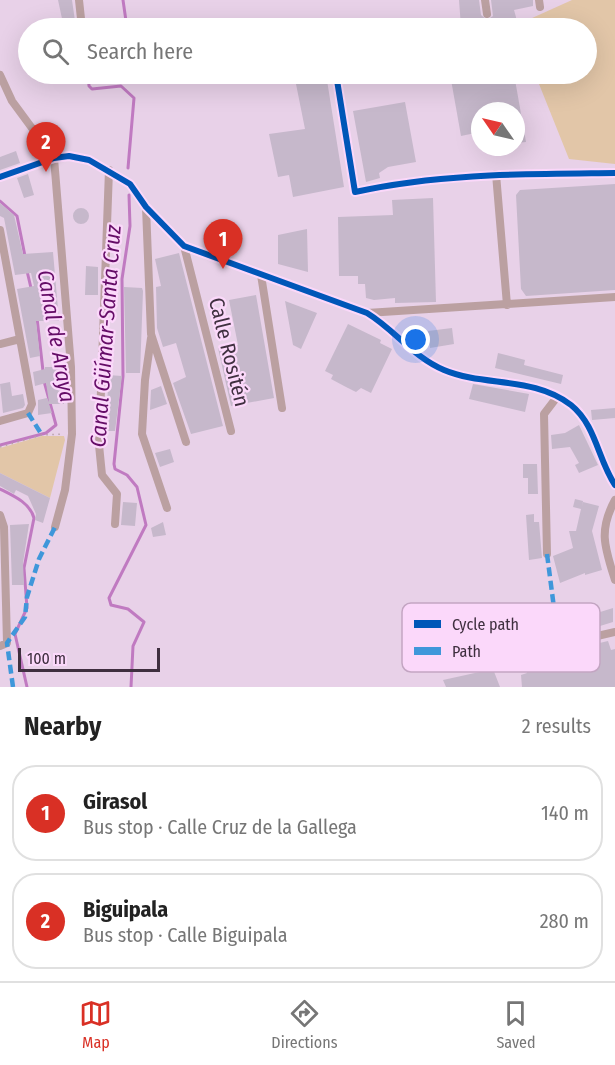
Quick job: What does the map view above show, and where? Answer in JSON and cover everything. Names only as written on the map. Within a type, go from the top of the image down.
[{"type":"street","points":[[78,0],[81,18]]},
{"type":"street","points":[[486,0],[487,14]]},
{"type":"street","points":[[0,75],[12,101],[54,158],[71,367],[72,434],[65,490],[55,527]]},
{"type":"street","points":[[338,84],[356,192],[406,181],[496,174],[615,174]]},
{"type":"street","points":[[0,177],[54,158],[80,157],[109,170],[130,184],[146,207],[184,246],[367,313],[382,322],[421,359],[447,371],[525,386],[557,397],[572,406],[587,424],[615,485]]},
{"type":"street","points":[[109,170],[99,445],[102,476],[117,494],[115,524]]},
{"type":"street","points":[[496,174],[507,305]]},
{"type":"street","points":[[146,207],[151,334],[145,380],[142,434],[167,508]]},
{"type":"street","points":[[0,230],[31,410],[0,421]]},
{"type":"street","name":"Calle Rositén","points":[[184,246],[231,431]]},
{"type":"street","points":[[261,275],[282,408]]},
{"type":"street","points":[[367,313],[615,297]]},
{"type":"street","points":[[151,334],[186,441]]},
{"type":"street","points":[[0,344],[20,339]]},
{"type":"street","points":[[547,554],[544,414],[557,397]]},
{"type":"street","points":[[615,500],[605,521],[604,544],[615,580]]},
{"type":"street","points":[[0,515],[4,527],[3,644]]},
{"type":"street","points":[[600,635],[615,632]]},
{"type":"path","points":[[0,447],[42,435],[72,434]]},
{"type":"shaded area","points":[[572,0],[615,0],[615,164],[569,159],[539,84],[597,84],[597,18],[532,18]]},
{"type":"shaded area","points":[[42,436],[64,436],[65,440],[50,498],[0,473],[0,448]]},
{"type":"building","points":[[58,0],[72,0],[75,18],[62,18]]},
{"type":"building","points":[[459,0],[479,0],[481,15],[485,18],[460,18]]},
{"type":"building","points":[[491,0],[533,0],[533,6],[514,10],[516,18],[490,18],[493,16]]},
{"type":"building","points":[[296,84],[328,84],[344,187],[293,197],[289,175],[278,177],[269,134],[305,129]]},
{"type":"building","points":[[452,84],[516,84],[519,102],[471,102],[471,134],[461,136]]},
{"type":"building","points":[[405,102],[416,162],[388,167],[379,173],[380,178],[366,182],[353,111]]},
{"type":"building","points":[[16,151],[20,163],[0,170],[0,157]]},
{"type":"building","points":[[28,174],[34,195],[24,198],[17,178]]},
{"type":"building","points":[[615,184],[615,290],[526,296],[521,289],[516,195],[520,190]]},
{"type":"building","points":[[433,198],[436,302],[395,303],[395,298],[374,300],[366,298],[365,284],[358,284],[358,276],[339,276],[338,217],[393,215],[392,200]]},
{"type":"building","points":[[0,203],[14,215],[23,254],[53,252],[59,321],[36,321],[40,356],[30,358],[17,289],[34,286],[31,273],[15,275],[4,218],[0,216]]},
{"type":"building","points":[[81,208],[89,216],[81,224],[73,216]]},
{"type":"building","points":[[307,229],[308,272],[278,264],[278,235]]},
{"type":"building","points":[[179,253],[223,426],[191,434],[173,383],[186,377],[176,343],[163,347],[157,328],[156,287],[161,286],[155,259]]},
{"type":"building","points":[[86,266],[98,267],[98,295],[85,295]]},
{"type":"building","points":[[124,287],[142,288],[143,291],[140,373],[126,373]]},
{"type":"building","points":[[256,295],[274,398],[231,406],[218,348],[238,345],[229,300]]},
{"type":"building","points":[[285,301],[317,313],[301,349],[293,345]]},
{"type":"building","points":[[348,324],[381,340],[380,343],[392,349],[371,393],[361,388],[356,392],[331,379],[333,375],[325,371]]},
{"type":"building","points":[[452,328],[454,344],[430,348],[428,331]]},
{"type":"building","points":[[498,353],[525,360],[524,365],[563,375],[561,384],[495,368]]},
{"type":"building","points":[[45,367],[64,367],[64,404],[49,404],[52,413],[38,415],[38,400],[47,398],[49,402],[46,383],[35,386],[33,372],[45,369]]},
{"type":"building","points":[[108,375],[122,376],[115,431],[107,431]]},
{"type":"building","points":[[10,382],[12,396],[23,394],[25,405],[23,408],[3,413],[0,384]]},
{"type":"building","points":[[473,384],[529,394],[525,412],[469,399]]},
{"type":"building","points":[[161,386],[167,404],[150,410],[151,390]]},
{"type":"building","points":[[615,408],[615,418],[592,420],[591,410]]},
{"type":"building","points":[[579,425],[598,465],[579,473],[575,465],[579,463],[570,447],[552,449],[551,435],[565,433]]},
{"type":"building","points":[[170,449],[174,462],[160,467],[155,453]]},
{"type":"building","points":[[523,464],[537,464],[538,494],[528,494],[528,478],[523,478]]},
{"type":"building","points":[[0,473],[50,498],[43,523],[35,520],[36,514],[28,496],[16,490],[14,494],[0,486]]},
{"type":"building","points":[[575,499],[583,501],[582,507],[583,502],[599,506],[592,531],[602,570],[585,575],[585,573],[560,583],[553,556],[573,548],[569,531],[576,531],[581,509],[573,507]]},
{"type":"building","points":[[123,502],[137,503],[135,526],[121,525]]},
{"type":"building","points":[[534,514],[534,522],[539,522],[542,558],[529,560],[526,515]]},
{"type":"building","points":[[163,522],[166,535],[153,537],[151,528]]},
{"type":"building","points":[[29,524],[23,563],[24,585],[12,585],[10,525]]},
{"type":"building","points":[[613,608],[613,622],[600,626],[600,612]]},
{"type":"building","points":[[608,641],[611,650],[615,649],[615,687],[522,687],[521,675],[527,672],[600,672],[600,643]]},
{"type":"building","points":[[479,672],[494,672],[500,687],[446,687],[443,680]]},
{"type":"waterway","name":"Canal Güímar-Santa Cruz","points":[[123,0],[126,18]]},
{"type":"waterway","name":"Canal Güímar-Santa Cruz","points":[[89,84],[92,89],[121,86],[134,98],[128,168]]},
{"type":"waterway","name":"Canal Güímar-Santa Cruz","points":[[129,195],[130,226],[122,279],[123,376],[114,464],[115,469],[127,475],[137,487],[146,525],[109,598],[111,605],[128,609],[144,622],[133,646],[131,687]]},
{"type":"waterway","name":"Canal de Araya","points":[[0,201],[17,216],[25,256]]},
{"type":"waterway","name":"Canal de Araya","points":[[27,271],[31,288]]},
{"type":"waterway","name":"Canal de Araya","points":[[37,318],[43,371]]},
{"type":"waterway","name":"Canal de Araya","points":[[0,445],[46,433],[56,425],[44,381]]},
{"type":"waterway","name":"Canal de Araya","points":[[0,489],[25,504],[34,518],[24,568],[27,608],[15,634],[27,687]]},
{"type":"marked path","points":[[28,413],[42,435]]},
{"type":"marked path","points":[[13,687],[7,643],[25,617],[27,597],[39,559],[55,527]]},
{"type":"marked path","points":[[547,554],[553,603]]},
{"type":"cycle path","points":[[338,84],[355,192],[452,178],[517,174],[615,173]]},
{"type":"cycle path","points":[[0,177],[54,158],[69,156],[89,160],[130,184],[146,207],[184,246],[367,313],[413,351],[444,370],[476,379],[525,386],[557,396],[571,405],[586,422],[615,485]]},
{"type":"place","name":"Biguipala","points":[[46,172]]},
{"type":"place","name":"Girasol","points":[[223,269]]}]
